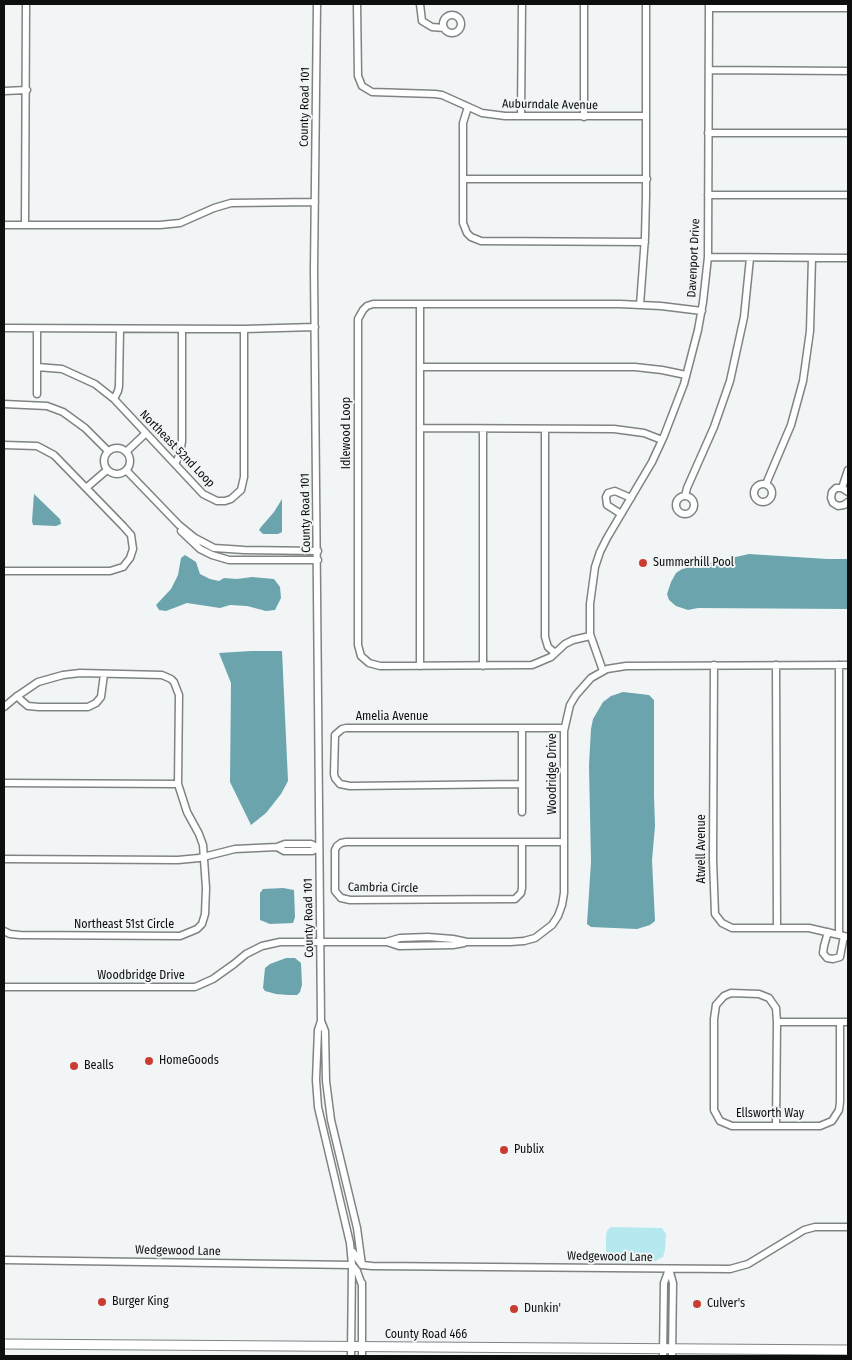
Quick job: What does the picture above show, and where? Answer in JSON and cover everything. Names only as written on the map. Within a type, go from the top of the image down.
[{"type":"main road","name":"County Road 466","points":[[4,1344],[351,1346],[363,1352],[848,1350]]},
{"type":"street","points":[[25,225],[26,4]]},
{"type":"street","name":"County Road 101","points":[[317,4],[315,327],[322,1021],[325,1031],[327,1094],[331,1120],[357,1228],[362,1265],[363,1352]]},
{"type":"street","name":"Auburndale Avenue","points":[[358,4],[358,76],[362,86],[372,92],[435,94],[492,115],[646,116]]},
{"type":"street","points":[[420,4],[422,21],[432,27],[444,28]]},
{"type":"street","points":[[521,116],[522,4]]},
{"type":"street","points":[[584,4],[584,117]]},
{"type":"street","points":[[640,305],[645,242],[646,4]]},
{"type":"street","points":[[709,6],[848,8]]},
{"type":"street","name":"Davenport Drive","points":[[604,671],[590,636],[590,604],[595,568],[600,552],[662,440],[686,376],[702,311],[708,257],[709,6]]},
{"type":"street","points":[[708,70],[848,70]]},
{"type":"street","points":[[4,90],[27,90]]},
{"type":"street","points":[[468,107],[463,123],[463,223],[467,233],[475,240],[486,242],[645,242]]},
{"type":"street","points":[[708,133],[848,133]]},
{"type":"street","points":[[463,179],[646,179]]},
{"type":"street","points":[[708,195],[848,195]]},
{"type":"street","points":[[4,225],[169,224],[180,223],[214,208],[231,203],[315,202]]},
{"type":"street","points":[[708,257],[848,258]]},
{"type":"street","points":[[685,496],[714,427],[730,381],[744,317],[750,258]]},
{"type":"street","points":[[766,484],[788,432],[803,381],[810,331],[812,258]]},
{"type":"street","name":"Idlewood Loop","points":[[590,636],[573,640],[544,661],[532,665],[374,665],[361,656],[358,644],[358,320],[363,310],[373,304],[640,305],[702,311]]},
{"type":"street","points":[[420,304],[420,666]]},
{"type":"street","points":[[4,328],[244,329],[315,327]]},
{"type":"street","points":[[37,329],[37,394]]},
{"type":"street","points":[[114,399],[119,386],[120,329]]},
{"type":"street","points":[[174,464],[180,454],[182,441],[182,329]]},
{"type":"street","name":"Northeast 52nd Loop","points":[[37,366],[56,368],[95,384],[114,399],[203,494],[217,501],[225,501],[231,499],[241,490],[244,477],[244,329]]},
{"type":"street","points":[[420,367],[635,367],[662,370],[686,376]]},
{"type":"street","points":[[4,404],[47,406],[63,412],[85,428],[108,451]]},
{"type":"street","points":[[420,428],[631,430],[662,440]]},
{"type":"street","points":[[483,429],[483,666]]},
{"type":"street","points":[[545,429],[545,637],[548,647],[555,653]]},
{"type":"street","points":[[126,452],[146,434]]},
{"type":"street","points":[[4,445],[37,446],[54,455],[131,535],[133,548],[130,558],[123,567],[110,571],[4,571]]},
{"type":"street","points":[[115,448],[123,449],[126,452],[130,459],[126,470],[119,474],[114,474],[107,470],[103,463],[105,454],[108,451],[115,448]]},
{"type":"street","points":[[86,488],[107,470]]},
{"type":"street","points":[[126,470],[179,526],[195,538],[214,548],[318,551]]},
{"type":"street","points":[[842,488],[848,470]]},
{"type":"street","points":[[848,492],[842,488],[834,490],[831,495],[831,501],[838,506],[848,502]]},
{"type":"street","points":[[621,514],[607,505],[606,497],[608,493],[615,491],[631,498]]},
{"type":"street","points":[[179,526],[180,530],[200,549],[229,560],[318,560]]},
{"type":"street","name":"Atwell Avenue","points":[[714,665],[715,914],[722,923],[732,928],[809,928],[843,936]]},
{"type":"street","points":[[776,665],[776,928]]},
{"type":"street","name":"Woodridge Drive","points":[[467,942],[524,941],[535,938],[552,924],[558,916],[564,892],[564,728],[570,706],[576,695],[591,678],[604,671],[626,666],[848,665]]},
{"type":"street","points":[[828,932],[824,953],[827,958],[840,957],[843,936],[839,666]]},
{"type":"street","points":[[17,696],[28,706],[88,707],[96,703],[101,697],[104,674]]},
{"type":"street","name":"Northeast 51st Circle","points":[[4,707],[38,682],[63,675],[162,675],[174,682],[179,695],[178,784],[188,812],[199,834],[204,857],[206,888],[205,914],[202,924],[189,934],[180,936],[55,936],[20,935],[4,931]]},
{"type":"street","points":[[522,728],[522,812]]},
{"type":"street","name":"Amelia Avenue","points":[[522,784],[345,786],[337,781],[334,774],[334,739],[337,732],[342,729],[564,728]]},
{"type":"street","points":[[4,783],[178,784]]},
{"type":"street","name":"Cambria Circle","points":[[522,842],[522,888],[521,893],[515,899],[350,900],[341,898],[335,891],[335,850],[341,843],[522,842],[564,842]]},
{"type":"street","points":[[4,859],[178,860],[204,857],[234,849],[277,847],[284,851],[312,852],[319,848]]},
{"type":"street","name":"Woodbridge Drive","points":[[4,987],[195,987],[213,979],[246,954],[262,946],[280,942],[386,942],[400,938],[428,937],[467,942]]},
{"type":"street","name":"Ellsworth Way","points":[[777,1022],[776,1008],[773,1002],[764,995],[731,993],[724,996],[716,1005],[713,1093],[716,1115],[720,1121],[732,1126],[820,1126],[827,1124],[836,1117],[840,1102],[840,1022]]},
{"type":"street","name":"County Road 101","points":[[322,1021],[318,1030],[318,1107],[350,1243],[352,1265],[351,1356]]},
{"type":"street","points":[[776,1126],[777,1022],[848,1022]]},
{"type":"street","points":[[317,1095],[327,1094]]},
{"type":"street","points":[[333,1170],[342,1168]]},
{"type":"street","name":"Wedgewood Lane","points":[[362,1265],[669,1269],[739,1267],[804,1230],[815,1227],[848,1227]]},
{"type":"street","points":[[350,1243],[355,1257],[362,1265]]},
{"type":"street","name":"Wedgewood Lane","points":[[4,1260],[352,1265]]},
{"type":"street","points":[[352,1265],[358,1271],[362,1285]]},
{"type":"street","points":[[667,1352],[674,1283],[669,1269]]},
{"type":"shaded area","points":[[34,494],[60,519],[61,524],[56,526],[33,525]]},
{"type":"shaded area","points":[[282,499],[282,532],[278,534],[263,534],[259,530]]},
{"type":"shaded area","points":[[749,554],[848,559],[848,609],[698,608],[688,610],[676,606],[669,600],[667,594],[671,582],[676,573],[682,569]]},
{"type":"shaded area","points":[[185,555],[196,562],[200,574],[210,579],[219,581],[224,578],[252,577],[274,579],[280,587],[281,598],[275,610],[266,611],[247,606],[230,605],[220,608],[187,603],[166,611],[159,610],[156,605],[171,589],[178,575],[181,558]]},
{"type":"shaded area","points":[[282,651],[288,781],[281,794],[266,813],[251,825],[230,782],[231,683],[219,653]]},
{"type":"shaded area","points":[[623,692],[649,695],[654,700],[655,826],[652,860],[655,921],[650,925],[637,929],[591,927],[587,924],[591,862],[589,765],[591,729],[593,719],[603,702],[611,696]]},
{"type":"shaded area","points":[[283,888],[294,890],[295,917],[293,923],[270,924],[260,920],[260,893],[263,889]]},
{"type":"shaded area","points":[[286,958],[295,958],[301,963],[302,985],[300,992],[297,995],[288,995],[265,991],[263,988],[265,968]]},
{"type":"shaded area","points":[[611,1227],[662,1228],[666,1234],[663,1257],[653,1262],[611,1262],[606,1257],[606,1235]]},
{"type":"place","name":"Summerhill Pool","points":[[643,563]]},
{"type":"place","name":"HomeGoods","points":[[149,1061]]},
{"type":"place","name":"Bealls","points":[[74,1066]]},
{"type":"place","name":"Publix","points":[[504,1150]]},
{"type":"place","name":"Burger King","points":[[102,1302]]},
{"type":"place","name":"Culver's","points":[[697,1304]]},
{"type":"place","name":"Dunkin'","points":[[514,1309]]}]
